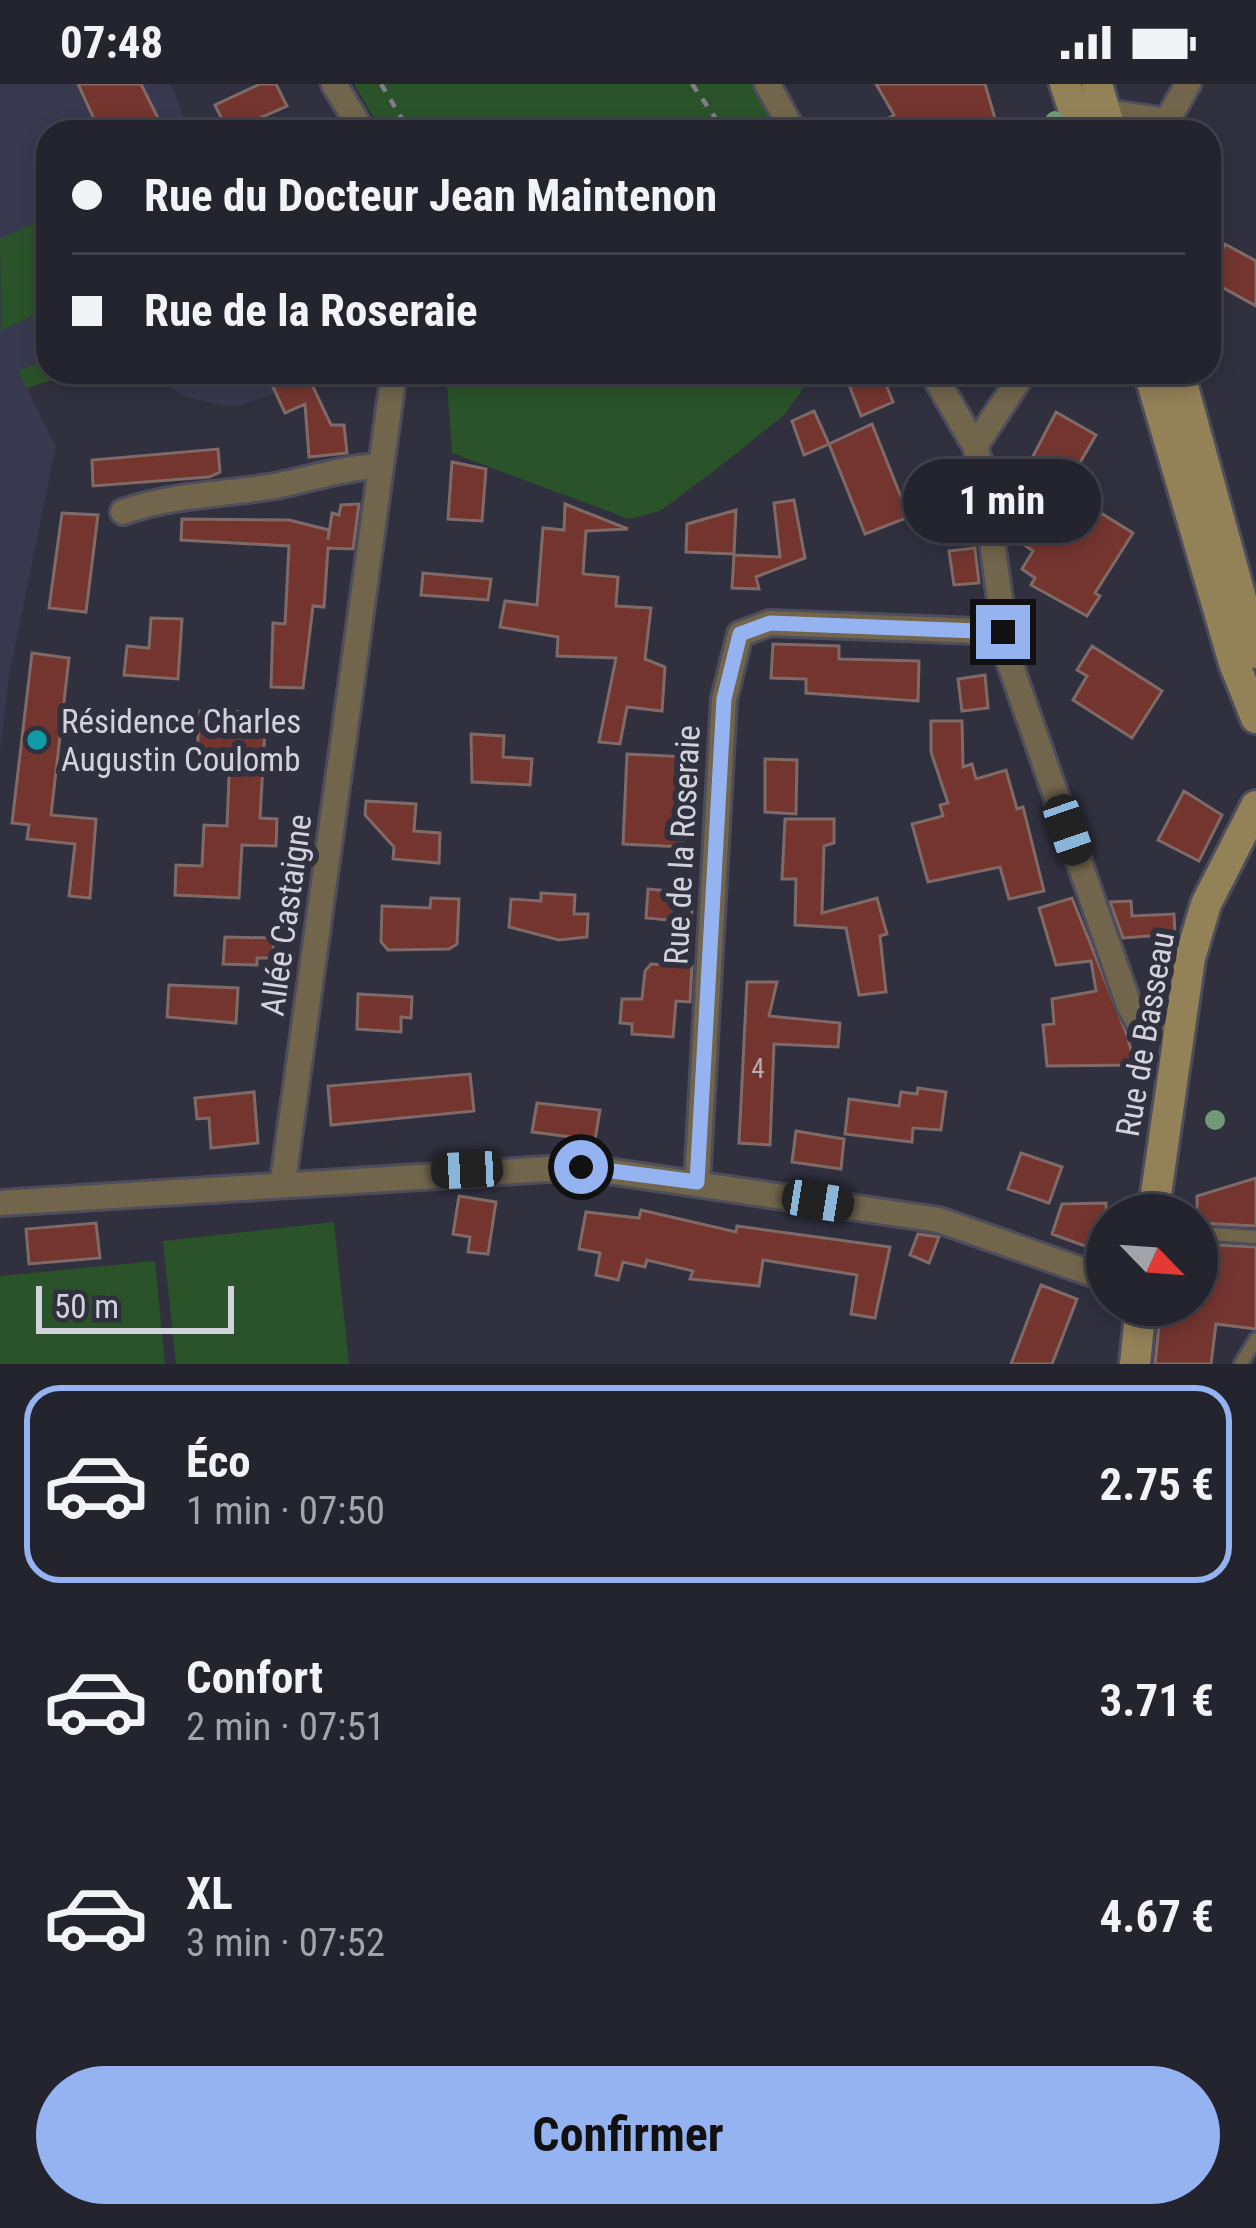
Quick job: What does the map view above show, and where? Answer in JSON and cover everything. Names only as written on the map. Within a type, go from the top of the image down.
[{"type":"main road","points":[[1066,84],[1077,120]]},
{"type":"main road","points":[[1153,384],[1247,652]]},
{"type":"main road","points":[[1182,384],[1247,652],[1256,718]]},
{"type":"main road","name":"Rue de Basseau","points":[[1156,1194],[1177,1033],[1205,904],[1256,806]]},
{"type":"main road","points":[[1135,1364],[1140,1326]]},
{"type":"street","points":[[334,84],[356,120]]},
{"type":"street","points":[[767,84],[787,120]]},
{"type":"street","points":[[1167,120],[1188,84]]},
{"type":"street","points":[[1104,109],[1143,120]]},
{"type":"street","name":"Allée Castaigne","points":[[283,1181],[392,384]]},
{"type":"street","points":[[939,384],[975,446],[990,506],[1003,632],[1129,1004],[1140,1025],[1177,1033]]},
{"type":"street","points":[[975,446],[1016,384]]},
{"type":"street","points":[[123,512],[169,496],[275,486],[345,467],[379,466]]},
{"type":"street","name":"Rue de la Roseraie","points":[[697,1182],[724,699],[740,634],[770,623],[1003,632]]},
{"type":"street","points":[[0,1203],[283,1181],[581,1167],[939,1220],[1086,1272]]},
{"type":"lane","points":[[1218,1235],[1256,1238]]},
{"type":"lane","points":[[1241,1364],[1256,1339]]},
{"type":"path","points":[[381,84],[403,120]]},
{"type":"path","points":[[692,84],[716,120]]},
{"type":"shaded area","points":[[0,84],[171,84],[185,120],[36,120],[36,384],[40,384],[27,388],[56,446],[9,675],[0,753]]},
{"type":"shaded area","points":[[164,384],[312,384],[318,398],[276,393],[241,405],[220,405],[183,396]]},
{"type":"green space","points":[[354,84],[758,84],[777,120],[375,120]]},
{"type":"green space","points":[[36,222],[36,314],[1,331],[0,239]]},
{"type":"green space","points":[[36,364],[39,384],[26,388],[19,370]]},
{"type":"green space","points":[[447,384],[806,384],[784,415],[714,471],[660,511],[629,519],[452,453]]},
{"type":"green space","points":[[334,1222],[349,1364],[176,1364],[163,1241]]},
{"type":"green space","points":[[155,1261],[165,1364],[0,1364],[0,1276]]},
{"type":"building","points":[[78,84],[141,84],[159,120],[94,120]]},
{"type":"building","points":[[260,84],[276,84],[287,106],[255,120],[222,120],[215,105]]},
{"type":"building","points":[[876,84],[985,84],[996,120],[885,120],[894,115]]},
{"type":"building","points":[[1225,244],[1256,261],[1256,306],[1221,287]]},
{"type":"building","points":[[272,384],[312,384],[331,425],[344,425],[347,453],[309,457],[305,404],[285,413]]},
{"type":"building","points":[[849,384],[886,384],[893,402],[861,416]]},
{"type":"building","points":[[814,411],[829,444],[804,455],[792,421]]},
{"type":"building","points":[[1056,412],[1096,435],[1064,490],[1133,533],[1095,593],[1100,596],[1087,616],[1031,585],[1035,578],[1022,569],[1033,551],[1023,544],[1049,505],[1018,485]]},
{"type":"building","points":[[872,424],[909,517],[865,534],[829,444]]},
{"type":"building","points":[[218,449],[220,472],[209,477],[93,486],[92,460]]},
{"type":"building","points":[[452,462],[486,469],[482,521],[448,519]]},
{"type":"building","points":[[794,500],[805,558],[756,577],[759,589],[732,588],[734,555],[780,557],[774,503]]},
{"type":"building","points":[[359,504],[353,549],[328,548],[324,607],[313,606],[303,688],[271,687],[273,623],[285,624],[289,546],[181,540],[182,519],[289,520],[329,530],[328,540],[332,513],[339,515],[341,505]]},
{"type":"building","points":[[565,504],[628,529],[586,531],[583,574],[618,577],[616,606],[651,608],[645,659],[665,667],[662,711],[627,707],[620,744],[599,742],[616,658],[557,656],[558,637],[500,627],[505,601],[537,605],[543,528],[564,530]]},
{"type":"building","points":[[736,510],[734,554],[686,552],[687,524]]},
{"type":"building","points":[[62,513],[98,515],[86,612],[49,608]]},
{"type":"building","points":[[975,548],[979,583],[954,585],[949,551]]},
{"type":"building","points":[[423,573],[491,579],[488,600],[421,595]]},
{"type":"building","points":[[151,618],[182,619],[178,679],[124,675],[127,646],[149,648]]},
{"type":"building","points":[[773,644],[839,646],[839,659],[919,661],[918,701],[806,693],[806,679],[771,678]]},
{"type":"building","points":[[1092,646],[1162,691],[1132,738],[1073,700],[1087,676],[1077,670]]},
{"type":"building","points":[[32,653],[69,658],[51,815],[96,819],[90,898],[69,896],[75,844],[27,839],[29,825],[12,823]]},
{"type":"building","points":[[985,675],[988,708],[962,711],[958,679]]},
{"type":"building","points":[[200,711],[266,712],[260,818],[277,819],[276,846],[242,845],[239,898],[175,895],[176,865],[202,866],[204,825],[227,826],[230,753],[197,751]]},
{"type":"building","points":[[931,721],[962,721],[963,767],[972,764],[976,779],[1006,770],[1017,809],[1023,807],[1044,891],[1009,899],[1000,867],[928,882],[912,824],[943,816],[940,805],[948,803],[931,752]]},
{"type":"building","points":[[471,734],[504,736],[503,757],[532,759],[530,785],[472,782]]},
{"type":"building","points":[[627,754],[688,757],[683,847],[623,844]]},
{"type":"building","points":[[765,759],[797,760],[796,814],[765,812]]},
{"type":"building","points":[[1184,791],[1222,815],[1199,861],[1158,840]]},
{"type":"building","points":[[366,801],[416,804],[414,831],[440,833],[439,863],[393,859],[394,847],[365,815]]},
{"type":"building","points":[[785,819],[834,819],[834,843],[824,846],[822,913],[877,898],[887,934],[880,936],[886,992],[859,995],[846,928],[795,925],[796,879],[782,879]]},
{"type":"building","points":[[648,889],[693,893],[691,922],[646,918]]},
{"type":"building","points":[[541,893],[575,895],[574,914],[588,914],[587,937],[559,940],[509,927],[511,899],[541,901]]},
{"type":"building","points":[[431,898],[459,899],[457,944],[449,949],[388,950],[381,942],[382,906],[430,908]]},
{"type":"building","points":[[1072,898],[1135,1065],[1047,1066],[1043,1025],[1054,1024],[1052,999],[1096,991],[1091,961],[1056,965],[1039,908]]},
{"type":"building","points":[[1131,901],[1132,916],[1174,914],[1175,934],[1123,938],[1110,902]]},
{"type":"building","points":[[225,937],[274,938],[273,958],[257,958],[257,965],[223,964]]},
{"type":"building","points":[[651,964],[692,966],[690,1002],[676,1001],[673,1037],[632,1034],[632,1024],[620,1023],[622,999],[642,999],[645,971]]},
{"type":"building","points":[[747,982],[777,982],[769,1016],[840,1023],[838,1047],[774,1044],[770,1145],[739,1143]]},
{"type":"building","points":[[169,985],[238,988],[236,1023],[167,1017]]},
{"type":"building","points":[[358,994],[412,997],[411,1018],[401,1017],[401,1032],[357,1029]]},
{"type":"building","points":[[470,1074],[474,1111],[331,1125],[328,1086]]},
{"type":"building","points":[[918,1088],[946,1092],[941,1130],[913,1128],[912,1142],[845,1134],[849,1099],[899,1106],[901,1092],[917,1094]]},
{"type":"building","points":[[254,1092],[258,1143],[211,1148],[209,1118],[197,1119],[195,1098]]},
{"type":"building","points":[[537,1103],[600,1110],[595,1140],[532,1132]]},
{"type":"building","points":[[796,1131],[844,1139],[841,1169],[792,1162]]},
{"type":"building","points":[[1021,1153],[1062,1167],[1049,1203],[1008,1189]]},
{"type":"building","points":[[1256,1178],[1256,1226],[1218,1224],[1218,1194],[1204,1194]]},
{"type":"building","points":[[459,1196],[496,1202],[488,1254],[468,1252],[470,1237],[453,1234]]},
{"type":"building","points":[[1086,1203],[1086,1246],[1052,1234],[1062,1204]]},
{"type":"building","points":[[641,1210],[736,1232],[737,1226],[890,1247],[875,1318],[851,1314],[857,1275],[763,1260],[759,1286],[690,1279],[693,1271],[647,1260],[645,1267],[623,1262],[618,1280],[596,1275],[600,1253],[579,1249],[586,1212],[639,1218]]},
{"type":"building","points":[[96,1223],[100,1258],[29,1264],[26,1229]]},
{"type":"building","points":[[918,1234],[939,1237],[929,1263],[910,1255]]},
{"type":"building","points":[[1218,1245],[1256,1247],[1256,1329],[1218,1324]]},
{"type":"building","points":[[1041,1285],[1077,1299],[1052,1364],[1011,1364]]},
{"type":"building","points":[[1159,1326],[1216,1326],[1211,1364],[1155,1364]]},
{"type":"place","name":"Résidence Charles Augustin Coulomb","points":[[37,740]]},
{"type":"route","points":[[581,1167],[697,1182],[724,699],[740,634],[770,623],[1003,632]]}]
